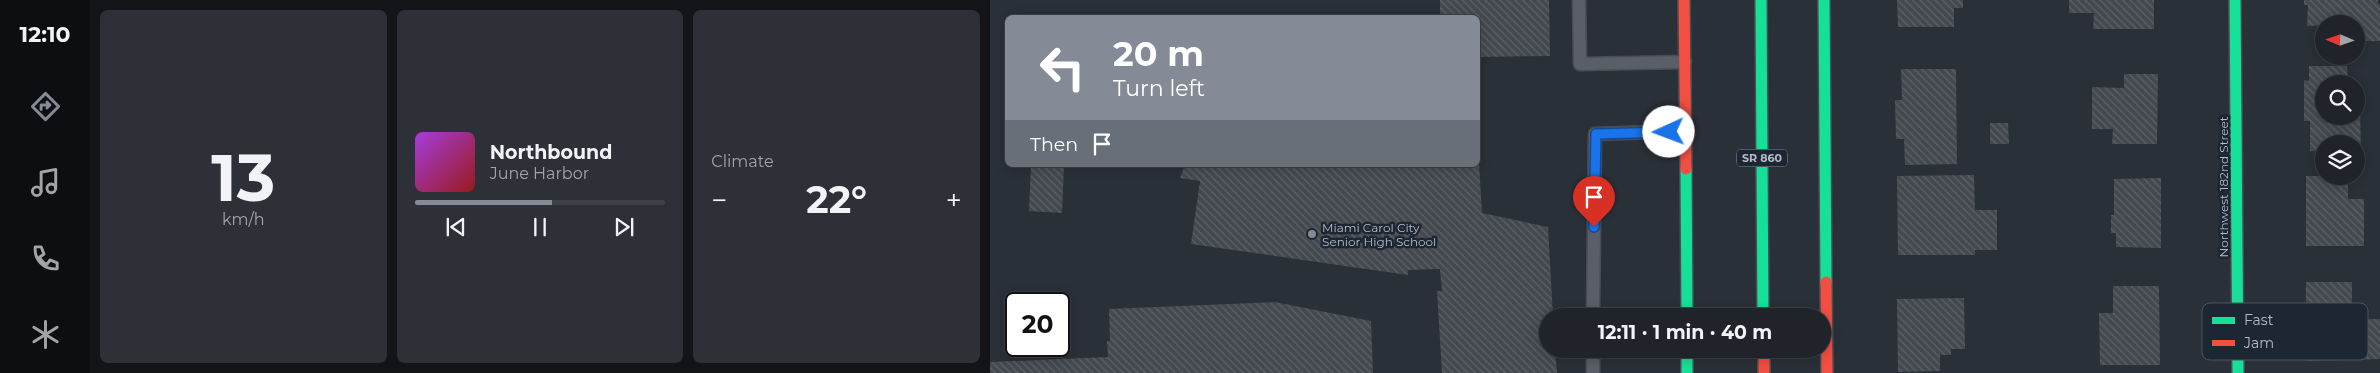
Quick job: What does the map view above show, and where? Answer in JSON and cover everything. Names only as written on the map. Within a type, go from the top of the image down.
[{"type":"street","points":[[1684,0],[1687,308]]},
{"type":"street","name":"SR 860","points":[[1761,0],[1763,308]]},
{"type":"street","points":[[1824,0],[1827,373]]},
{"type":"street","name":"Northwest 182nd Street","points":[[2235,0],[2237,303]]},
{"type":"street","points":[[1687,358],[1687,373]]},
{"type":"street","points":[[1764,358],[1764,373]]},
{"type":"street","name":"Northwest 182nd Street","points":[[2238,360],[2238,373]]},
{"type":"lane","points":[[1579,0],[1580,64],[1685,62]]},
{"type":"lane","points":[[1593,308],[1596,134],[1686,131]]},
{"type":"lane","points":[[1593,358],[1593,373]]},
{"type":"building","points":[[1440,0],[1549,0],[1550,56],[1480,57],[1480,15],[1440,15]]},
{"type":"building","points":[[1897,0],[1963,0],[1963,8],[1954,8],[1954,27],[1898,27]]},
{"type":"building","points":[[2069,0],[2154,0],[2154,29],[2093,29],[2094,13],[2069,13]]},
{"type":"building","points":[[2304,0],[2378,0],[2380,4],[2380,41],[2365,41],[2365,15],[2315,15],[2315,26],[2307,26],[2308,5],[2304,5]]},
{"type":"building","points":[[2309,66],[2347,66],[2348,75],[2315,75],[2315,125],[2360,125],[2361,135],[2315,135],[2315,151],[2310,151],[2310,121],[2304,121],[2304,80],[2309,81]]},
{"type":"building","points":[[1901,69],[1956,69],[1957,164],[1905,165],[1904,139],[1896,139],[1895,100],[1902,100]]},
{"type":"building","points":[[2124,74],[2158,74],[2157,144],[2112,144],[2113,129],[2092,129],[2092,87],[2124,88]]},
{"type":"building","points":[[1990,123],[2008,123],[2009,144],[1990,144]]},
{"type":"building","points":[[1031,167],[1064,167],[1062,213],[1029,211]]},
{"type":"building","points":[[1184,167],[1479,167],[1482,213],[1548,227],[1553,308],[1539,308],[1539,358],[1556,358],[1557,373],[1442,373],[1437,291],[1442,291],[1440,269],[1408,270],[1408,275],[1191,244],[1200,181],[1180,178]]},
{"type":"building","points":[[1974,175],[1975,210],[1997,210],[1997,250],[1975,250],[1975,255],[1898,255],[1897,176]]},
{"type":"building","points":[[2306,176],[2315,176],[2315,185],[2348,185],[2348,199],[2364,199],[2364,246],[2306,246]]},
{"type":"building","points":[[2161,178],[2161,248],[2116,247],[2116,233],[2111,233],[2111,215],[2114,215],[2114,179]]},
{"type":"building","points":[[2306,282],[2352,282],[2352,303],[2306,303]]},
{"type":"building","points":[[2113,286],[2159,286],[2160,365],[2100,365],[2099,313],[2113,313]]},
{"type":"building","points":[[1964,298],[1965,349],[1951,349],[1951,355],[1940,355],[1940,371],[1898,372],[1897,299]]},
{"type":"building","points":[[1275,302],[1371,321],[1373,373],[990,373],[990,362],[1108,357],[1107,341],[1110,341],[1109,309]]},
{"type":"building","points":[[2368,319],[2380,319],[2380,359],[2368,359]]},
{"type":"building","points":[[2305,360],[2342,360],[2305,361]]},
{"type":"traffic: fast","points":[[1761,0],[1763,308]]},
{"type":"traffic: fast","points":[[1824,0],[1826,282]]},
{"type":"traffic: fast","points":[[2235,0],[2237,303]]},
{"type":"traffic: fast","points":[[1686,169],[1687,308]]},
{"type":"traffic: fast","points":[[1687,358],[1687,373]]},
{"type":"traffic: fast","points":[[2238,360],[2238,373]]},
{"type":"traffic: jam","points":[[1684,0],[1686,169]]},
{"type":"traffic: jam","points":[[1826,282],[1827,373]]},
{"type":"traffic: jam","points":[[1764,358],[1764,373]]},
{"type":"place","name":"Miami Carol City Senior High School","points":[[1312,234]]},
{"type":"route","points":[[1594,227],[1596,134],[1669,132]]}]
